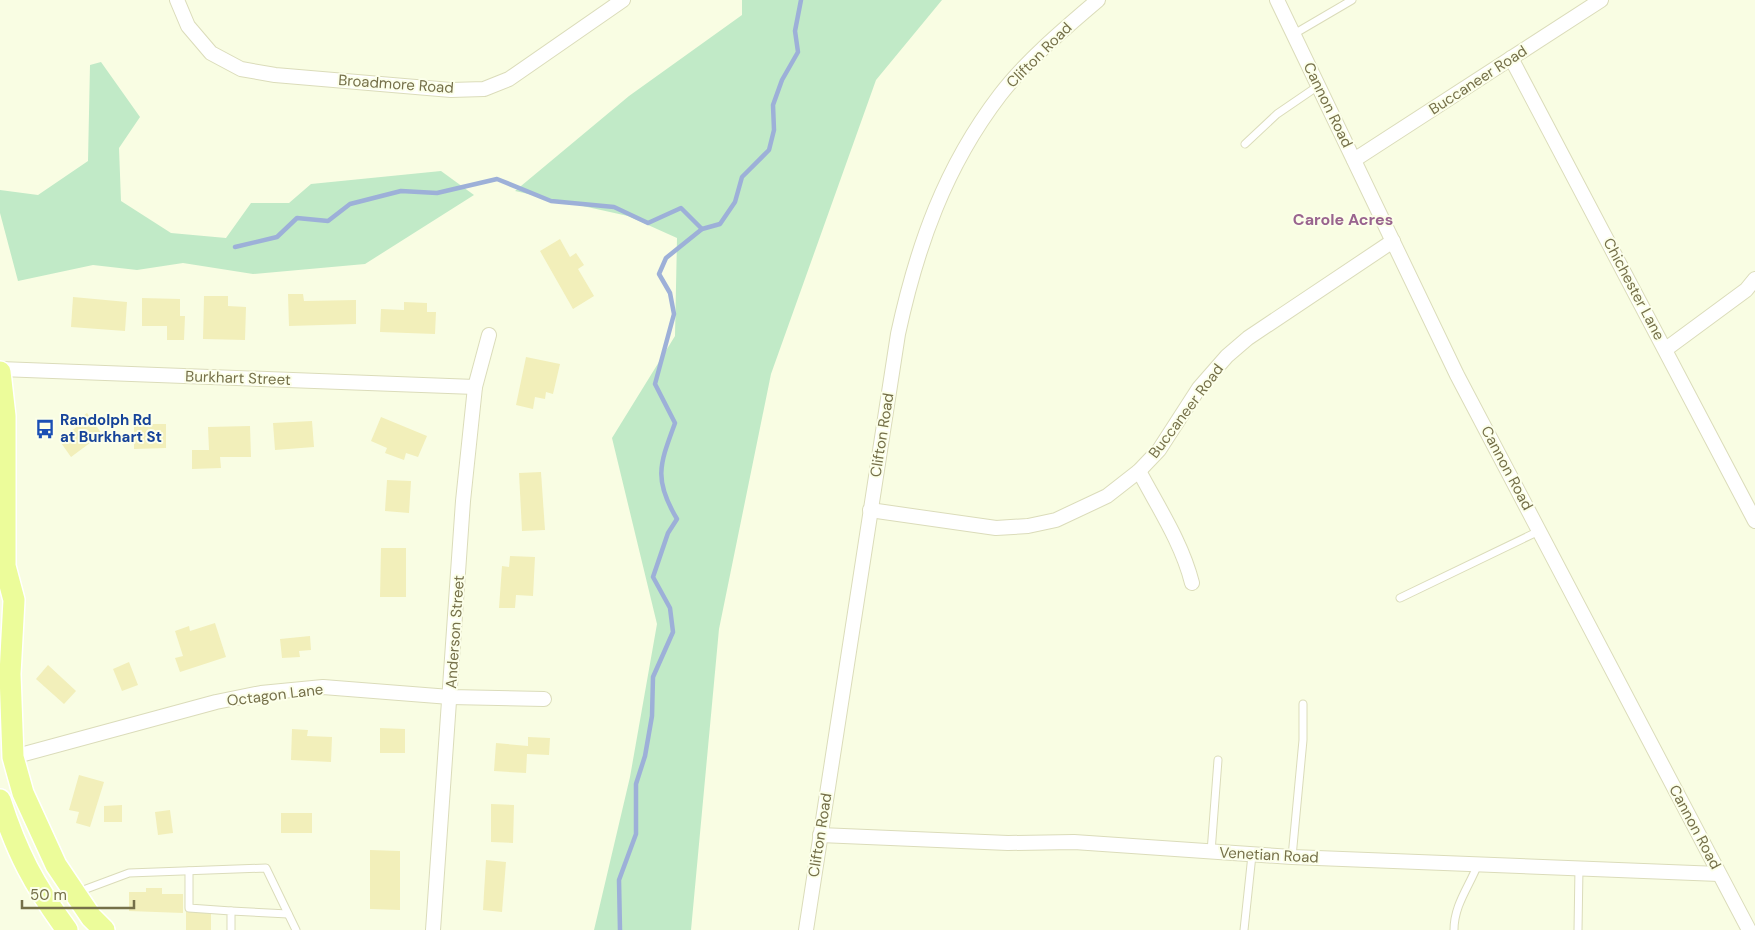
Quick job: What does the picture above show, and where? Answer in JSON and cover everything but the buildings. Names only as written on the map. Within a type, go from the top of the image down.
[{"type":"main road","points":[[0,370],[5,416],[2,572],[14,600],[10,674],[12,756],[35,824],[56,865],[104,930]]},
{"type":"main road","points":[[2,810],[27,871],[67,930]]},
{"type":"street","name":"Broadmore Road","points":[[177,0],[188,26],[211,53],[241,69],[275,75],[451,90],[484,89],[509,79],[623,0]]},
{"type":"street","name":"Clifton Road","points":[[806,930],[898,334],[910,279],[930,220],[953,169],[1001,94],[1059,33],[1098,0]]},
{"type":"street","name":"Cannon Road","points":[[1277,0],[1458,375],[1749,930]]},
{"type":"street","name":"Buccaneer Road","points":[[1354,160],[1602,0]]},
{"type":"street","name":"Chichester Lane","points":[[1511,58],[1755,521]]},
{"type":"street","name":"Buccaneer Road","points":[[870,510],[996,528],[1028,526],[1056,520],[1107,496],[1139,471],[1159,450],[1199,388],[1227,356],[1248,338],[1392,241]]},
{"type":"street","points":[[1666,349],[1746,290],[1755,279]]},
{"type":"street","name":"Anderson Street","points":[[434,930],[464,501],[475,387],[489,335]]},
{"type":"street","name":"Burkhart Street","points":[[0,370],[475,387]]},
{"type":"street","points":[[1139,471],[1181,551],[1192,583]]},
{"type":"street","name":"Octagon Lane","points":[[12,756],[216,702],[261,693],[323,687],[450,697],[544,698]]},
{"type":"street","name":"Venetian Road","points":[[820,835],[1008,843],[1074,842],[1292,857],[1719,874]]},
{"type":"lane","points":[[1294,34],[1352,0]]},
{"type":"lane","points":[[1245,144],[1277,114],[1318,86]]},
{"type":"lane","points":[[1400,598],[1539,531]]},
{"type":"lane","points":[[1292,857],[1303,740],[1303,704]]},
{"type":"lane","points":[[1211,852],[1218,760]]},
{"type":"lane","points":[[1244,930],[1252,855]]},
{"type":"lane","points":[[1454,930],[1456,908],[1471,882],[1478,864]]},
{"type":"lane","points":[[75,893],[129,873],[266,868],[296,930]]},
{"type":"lane","points":[[1578,930],[1579,868]]},
{"type":"lane","points":[[189,871],[189,908],[288,914]]},
{"type":"lane","points":[[231,911],[231,930]]},
{"type":"green space","points":[[742,0],[942,0],[876,80],[771,374],[719,629],[691,930],[594,930],[630,777],[657,624],[612,438],[675,336],[677,238],[628,216],[515,191],[629,96],[742,15]]},
{"type":"green space","points":[[101,62],[140,117],[119,148],[121,201],[171,233],[226,238],[251,203],[289,203],[311,184],[441,171],[474,195],[365,264],[253,274],[183,263],[137,270],[93,265],[18,281],[0,213],[0,190],[38,195],[88,161],[90,65]]},
{"type":"waterway","points":[[620,930],[619,880],[636,834],[636,784],[645,756],[652,716],[653,677],[673,632],[670,608],[653,577],[668,533],[677,519],[664,493],[661,471],[675,423],[655,384],[674,314],[670,293],[659,274],[666,258],[702,229],[720,224],[735,202],[742,177],[769,150],[774,130],[773,105],[782,80],[798,52],[795,31],[801,0]]},
{"type":"waterway","points":[[235,247],[277,237],[297,218],[328,221],[350,204],[401,191],[437,193],[497,179],[551,201],[614,207],[648,223],[681,208],[702,229]]},
{"type":"place","name":"Randolph Rd at Burkhart St","points":[[45,429]]},
{"type":"district","name":"Carole Acres","points":[[1343,219]]}]
